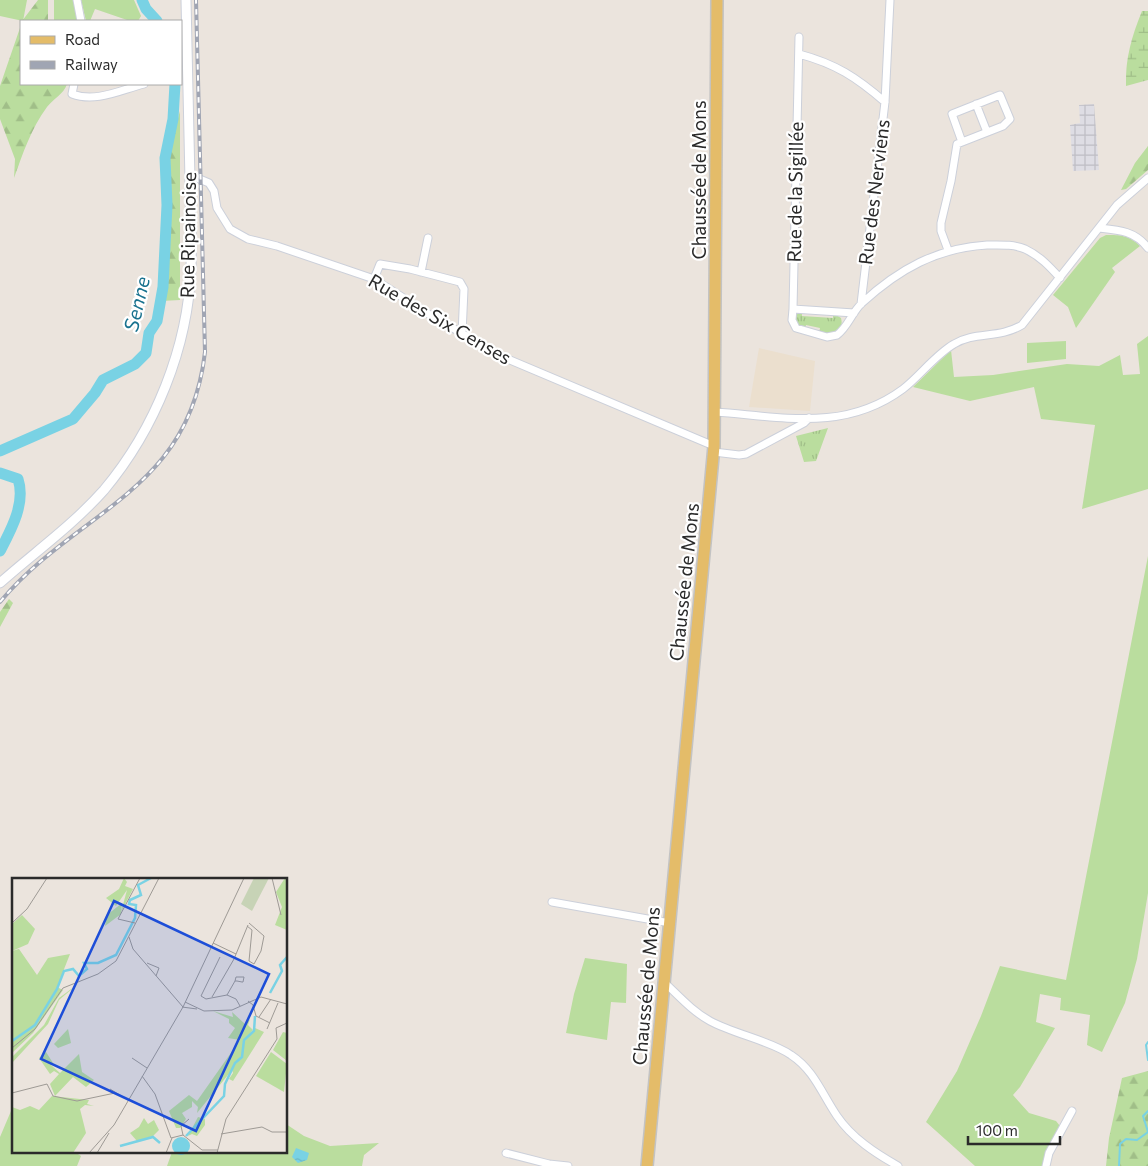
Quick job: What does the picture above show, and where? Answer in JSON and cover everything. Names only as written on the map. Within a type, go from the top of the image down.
[{"type":"main road","name":"Chaussée de Mons","points":[[647,1166],[714,449],[716,412],[717,0]]},
{"type":"street","points":[[77,0],[81,20]]},
{"type":"street","name":"Rue Ripainoise","points":[[0,583],[90,505],[124,462],[153,413],[175,359],[188,297],[191,269],[190,175],[184,75],[186,0]]},
{"type":"street","name":"Rue des Nerviens","points":[[861,304],[885,102],[890,0]]},
{"type":"street","name":"Rue de la Sigillée","points":[[800,37],[792,320],[796,328],[831,337],[840,332],[854,313]]},
{"type":"street","points":[[799,54],[827,61],[843,69],[885,102]]},
{"type":"street","points":[[74,85],[72,94],[94,99],[141,85]]},
{"type":"street","points":[[948,250],[941,231],[941,223],[957,144],[962,142],[1007,124],[1010,119],[1000,95],[952,114],[962,142]]},
{"type":"street","points":[[976,104],[987,132]]},
{"type":"street","name":"Rue des Six Censes","points":[[190,175],[208,183],[214,191],[217,208],[230,229],[248,238],[374,279],[462,334],[503,357],[714,449],[740,455],[746,454],[804,423],[809,418]]},
{"type":"street","points":[[716,412],[809,418],[834,418],[857,414],[903,388],[952,344],[965,338],[1003,334],[1012,330],[1032,315],[1124,198],[1148,178]]},
{"type":"street","points":[[1099,228],[1123,231],[1136,236],[1148,248]]},
{"type":"street","points":[[421,272],[428,238]]},
{"type":"street","points":[[792,309],[854,313],[861,304],[900,272],[948,250],[982,246],[1015,246],[1036,255],[1060,278]]},
{"type":"street","points":[[374,279],[380,264],[460,282],[464,285],[462,334]]},
{"type":"street","points":[[552,902],[670,922]]},
{"type":"street","points":[[664,982],[691,1009],[711,1022],[791,1055],[810,1071],[837,1116],[851,1132],[865,1146],[898,1166]]},
{"type":"street","points":[[1046,1166],[1049,1153],[1072,1111]]},
{"type":"street","points":[[506,1153],[548,1165],[568,1166]]},
{"type":"shaded area","points":[[1094,104],[1099,170],[1073,171],[1070,125],[1080,123],[1079,105]]},
{"type":"shaded area","points":[[759,348],[815,361],[810,411],[749,407]]},
{"type":"green space","points":[[0,0],[27,0],[23,20],[0,16]]},
{"type":"green space","points":[[38,0],[48,0],[48,20],[23,20]]},
{"type":"green space","points":[[54,0],[74,0],[79,20],[54,20]]},
{"type":"green space","points":[[81,0],[134,0],[141,16],[139,20],[127,20],[95,9],[90,20],[86,20]]},
{"type":"green space","points":[[1142,11],[1148,11],[1148,80],[1126,86],[1130,47]]},
{"type":"green space","points":[[20,28],[20,85],[66,85],[47,107],[36,124],[14,178],[15,159],[0,119],[0,86]]},
{"type":"green space","points":[[180,111],[180,300],[161,301],[167,159]]},
{"type":"green space","points":[[1148,146],[1148,170],[1126,189],[1121,190],[1135,163]]},
{"type":"green space","points":[[1106,235],[1124,236],[1140,246],[1112,268],[1115,272],[1076,328],[1068,307],[1053,295],[1100,238]]},
{"type":"green space","points":[[798,312],[802,312],[802,316],[833,318],[833,313],[841,318],[841,327],[836,332],[828,334],[819,333],[820,328],[806,325],[805,329],[800,328],[795,320]]},
{"type":"green space","points":[[1148,336],[1148,489],[1082,509],[1095,425],[1041,419],[1034,387],[970,401],[913,387],[951,350],[954,377],[993,375],[1067,364],[1099,366],[1120,355],[1123,375],[1140,374],[1137,344]]},
{"type":"green space","points":[[1066,341],[1066,359],[1027,363],[1027,343]]},
{"type":"green space","points":[[828,428],[816,461],[804,462],[796,436]]},
{"type":"green space","points":[[1148,556],[1148,893],[1137,959],[1125,1003],[1102,1052],[1087,1045],[1090,1015],[1060,1010],[1061,998],[1040,994],[1036,1022],[1055,1028],[1020,1087],[1013,1095],[1029,1113],[1056,1121],[1060,1126],[1045,1154],[1043,1166],[975,1166],[926,1122],[957,1071],[1000,966],[1066,980]]},
{"type":"green space","points":[[9,599],[13,603],[0,627],[0,612]]},
{"type":"green space","points":[[585,958],[627,964],[626,1003],[611,1002],[607,1040],[566,1033],[574,994]]},
{"type":"green space","points":[[1148,1071],[1148,1166],[1106,1166],[1109,1138],[1122,1078]]},
{"type":"green space","points":[[11,1111],[12,1154],[78,1154],[81,1156],[77,1166],[0,1166],[0,1137]]},
{"type":"green space","points":[[288,1125],[304,1136],[330,1146],[379,1143],[364,1155],[362,1166],[167,1166],[171,1154],[288,1154]]},
{"type":"water","points":[[296,1148],[309,1153],[307,1160],[298,1163],[292,1157]]},
{"type":"waterway","name":"Senne","points":[[142,0],[146,9],[156,20]]},
{"type":"waterway","name":"Senne","points":[[0,451],[73,419],[95,393],[103,380],[135,364],[146,353],[149,333],[157,321],[163,287],[167,205],[165,158],[173,119],[175,85]]},
{"type":"waterway","name":"Senne","points":[[0,473],[18,479],[20,488],[19,507],[9,534],[0,551]]},
{"type":"waterway","points":[[1148,1042],[1146,1045],[1148,1060]]},
{"type":"waterway","points":[[1119,1166],[1120,1144],[1126,1139],[1137,1140],[1148,1132],[1143,1116],[1148,1111]]},
{"type":"railway","points":[[0,602],[31,570],[126,495],[154,469],[177,437],[195,399],[205,352],[196,0]]}]
